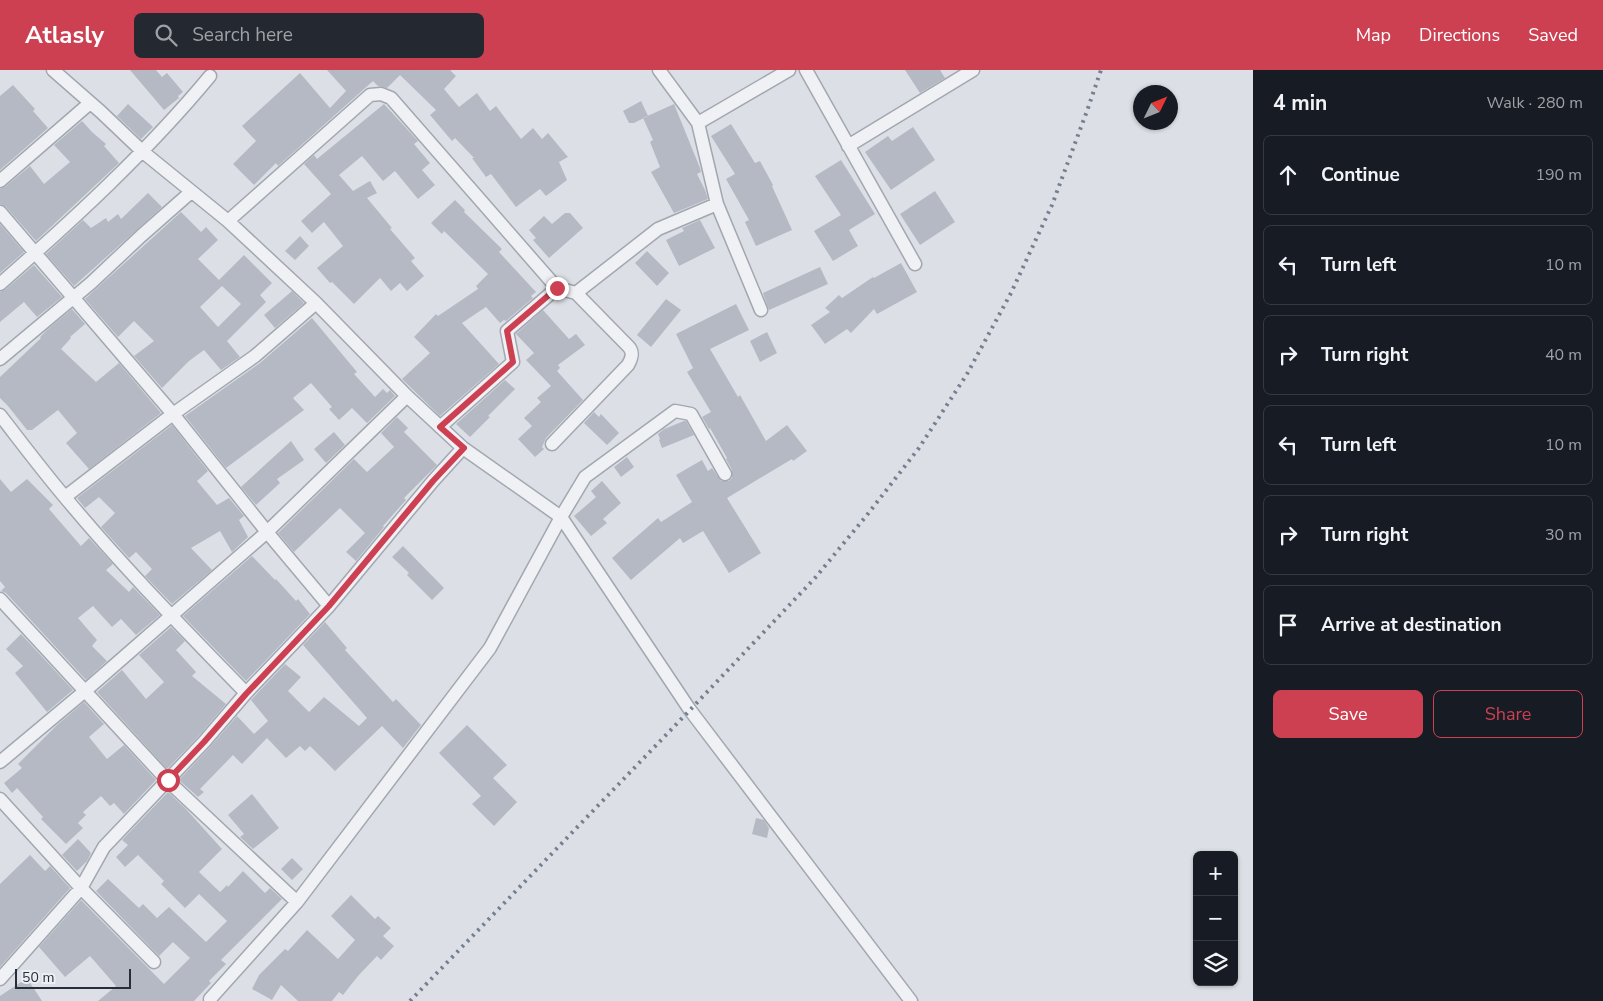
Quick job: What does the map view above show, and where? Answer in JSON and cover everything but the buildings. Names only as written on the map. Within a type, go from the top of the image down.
[{"type":"street","points":[[53,70],[143,152],[228,221],[316,302],[407,396],[440,427],[464,448],[561,517],[690,710],[910,1001]]},
{"type":"street","points":[[659,70],[698,123],[717,204],[761,310]]},
{"type":"street","points":[[698,123],[789,70]]},
{"type":"street","points":[[806,70],[915,264]]},
{"type":"street","points":[[848,146],[973,70]]},
{"type":"street","points":[[0,284],[35,254],[143,152],[210,76]]},
{"type":"street","points":[[228,221],[370,95],[381,94],[391,98],[557,288],[576,292],[631,348],[632,355],[628,365],[552,444]]},
{"type":"street","points":[[0,182],[90,103]]},
{"type":"street","points":[[0,359],[91,283],[140,236],[191,192]]},
{"type":"street","points":[[576,292],[658,229],[717,204]]},
{"type":"street","points":[[0,212],[173,414],[329,606]]},
{"type":"street","points":[[440,427],[513,362],[507,331],[557,288]]},
{"type":"street","points":[[65,497],[173,414],[255,356],[316,302]]},
{"type":"street","points":[[0,762],[85,691],[267,532],[407,396]]},
{"type":"street","points":[[210,999],[298,902],[490,648],[561,517],[585,477],[675,411],[691,414],[725,474]]},
{"type":"street","points":[[0,416],[65,497],[171,616],[246,694]]},
{"type":"street","points":[[0,979],[81,888],[104,847],[329,606],[433,481],[464,448]]},
{"type":"street","points":[[0,599],[168,780],[298,902]]},
{"type":"street","points":[[0,799],[81,888],[154,962]]},
{"type":"railway","points":[[410,1001],[815,578],[919,448],[967,374],[1011,293],[1052,205],[1101,70]]},
{"type":"route","points":[[168,780],[329,606],[433,481],[464,448],[440,427],[513,362],[507,331],[557,288]]}]
